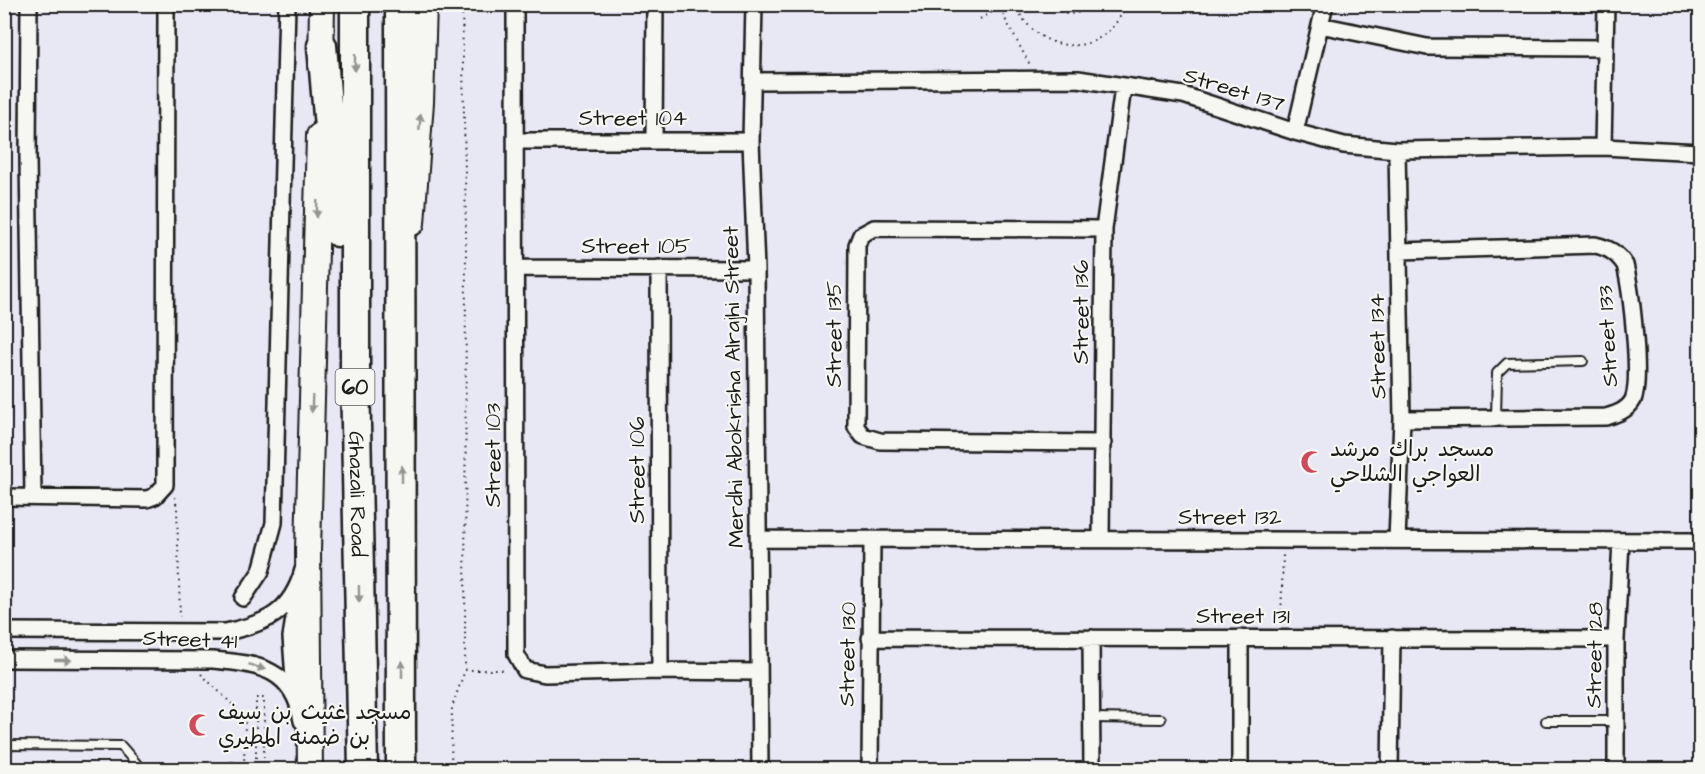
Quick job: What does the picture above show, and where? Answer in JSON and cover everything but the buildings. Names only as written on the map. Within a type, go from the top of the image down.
[{"type":"highway","name":"Ghazali Road","points":[[355,4],[355,374],[363,770]]},
{"type":"highway","name":"Ghazali Road","points":[[400,4],[403,369],[401,770]]},
{"type":"highway","points":[[322,46],[355,374]]},
{"type":"main road","points":[[310,765],[308,549],[322,4]]},
{"type":"main road","points":[[403,369],[421,102],[424,4]]},
{"type":"street","points":[[29,4],[28,158],[33,497]]},
{"type":"street","points":[[4,497],[147,499],[155,496],[165,484],[166,4]]},
{"type":"street","points":[[243,598],[261,570],[274,523],[287,4]]},
{"type":"street","name":"Street 103","points":[[515,4],[516,654],[525,670]]},
{"type":"street","points":[[654,141],[655,4]]},
{"type":"street","name":"Merdhi Abokrisha Alrajhi Street","points":[[754,4],[751,141],[756,269],[760,770]]},
{"type":"street","points":[[1295,132],[1325,4]]},
{"type":"street","points":[[1603,147],[1606,4]]},
{"type":"street","points":[[1320,25],[1427,47],[1605,48]]},
{"type":"street","name":"Street 137","points":[[753,81],[1078,79],[1183,95],[1295,132],[1344,145],[1398,150],[1603,147],[1701,152]]},
{"type":"street","name":"Street 136","points":[[1101,539],[1104,229],[1124,87]]},
{"type":"street","name":"Street 104","points":[[515,141],[751,141]]},
{"type":"street","name":"Street 134","points":[[1397,540],[1402,419],[1398,150]]},
{"type":"street","name":"Street 135","points":[[1103,442],[880,441],[863,436],[856,427],[857,244],[861,235],[873,228],[1104,229]]},
{"type":"street","name":"Street 133","points":[[1400,251],[1595,246],[1607,248],[1618,255],[1625,265],[1636,369],[1632,401],[1623,412],[1606,417],[1402,419]]},
{"type":"street","name":"Street 105","points":[[515,268],[756,269]]},
{"type":"street","name":"Street 106","points":[[659,268],[660,671]]},
{"type":"street","name":"Street 132","points":[[759,538],[1701,541]]},
{"type":"street","name":"Street 130","points":[[870,770],[872,539]]},
{"type":"street","name":"Street 128","points":[[1616,770],[1616,639],[1621,541]]},
{"type":"street","name":"Street 41","points":[[4,631],[225,632],[254,626],[283,608],[291,600],[299,584],[308,549]]},
{"type":"street","points":[[299,584],[291,637],[295,693],[310,765]]},
{"type":"street","name":"Street 131","points":[[870,638],[1616,639]]},
{"type":"street","points":[[1091,638],[1092,770]]},
{"type":"street","points":[[1240,638],[1240,770]]},
{"type":"street","points":[[1390,770],[1392,638]]},
{"type":"street","name":"Street 41","points":[[4,659],[197,660],[244,663],[278,674],[295,693]]},
{"type":"street","points":[[525,670],[545,674],[660,671],[758,672]]},
{"type":"lane","points":[[1496,418],[1497,373],[1507,363],[1583,361]]},
{"type":"lane","points":[[1092,718],[1161,719]]},
{"type":"lane","points":[[1546,721],[1616,721]]},
{"type":"lane","points":[[4,745],[121,746],[142,770]]},
{"type":"path","points":[[451,770],[453,707],[465,670],[466,230],[462,4]]},
{"type":"path","points":[[980,19],[998,6],[1005,4]]},
{"type":"path","points":[[1015,4],[1021,19],[1034,34],[1052,43],[1072,46],[1091,42],[1109,32],[1122,17],[1126,4]]},
{"type":"path","points":[[1050,4],[1059,13],[1077,15],[1092,4]]},
{"type":"path","points":[[998,6],[1038,80]]},
{"type":"path","points":[[165,484],[174,494],[177,508],[181,632]]},
{"type":"path","points":[[1281,638],[1283,540]]},
{"type":"path","points":[[197,660],[198,671],[237,709],[245,720],[244,767]]},
{"type":"path","points":[[465,670],[525,670]]},
{"type":"path","points":[[231,768],[256,767],[256,698],[264,698],[264,770]]},
{"type":"place","name":"مسجد براك مرشد العواجي الشلاحي","points":[[1312,462]]},
{"type":"place","name":"مسجد غثيث بن سيف بن ضمنه المطيري","points":[[200,725]]}]
